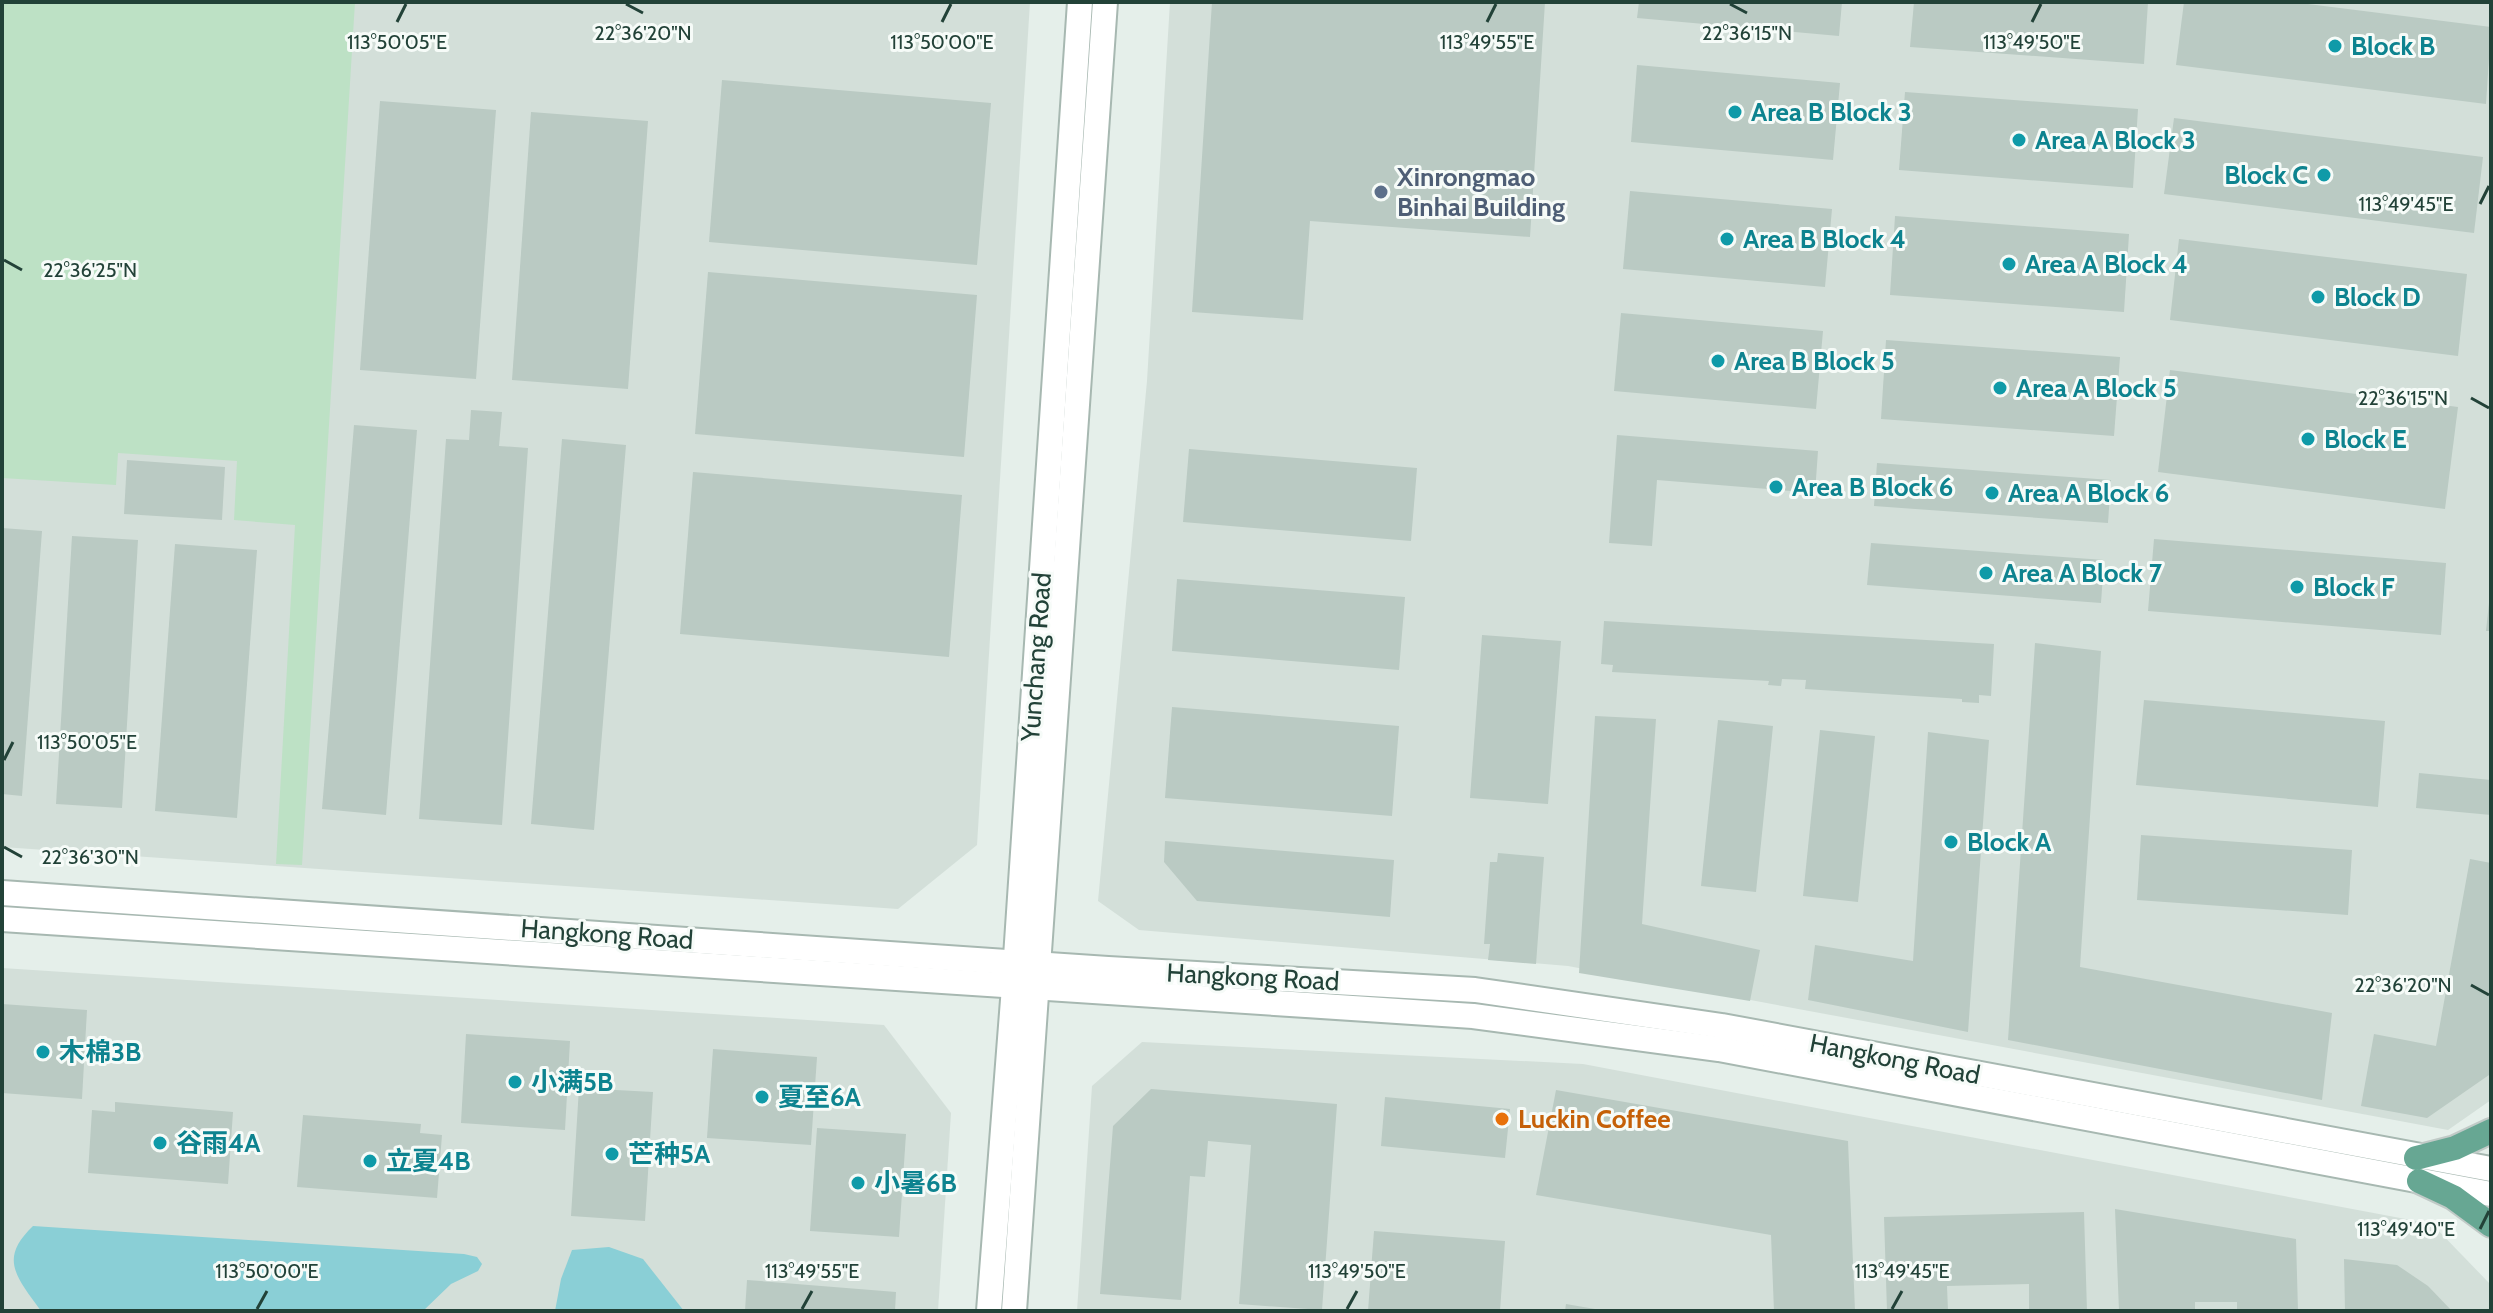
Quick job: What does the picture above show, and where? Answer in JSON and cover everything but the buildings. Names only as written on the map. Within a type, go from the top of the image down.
[{"type":"main road","points":[[2491,1131],[2418,1170],[2491,1225]]},
{"type":"street","name":"Yunchang Road","points":[[989,1311],[1016,962],[1080,2]]},
{"type":"street","name":"Yunchang Road","points":[[1014,1311],[1041,964],[1105,2]]},
{"type":"street","name":"Hangkong Road","points":[[2,893],[1041,964],[1475,990],[1722,1026],[2418,1170],[2491,1194]]},
{"type":"street","name":"Hangkong Road","points":[[2,919],[1473,1016],[1719,1049],[2418,1170],[2491,1169]]},
{"type":"shaded area","points":[[2,2],[1030,2],[977,845],[898,909],[2,847]]},
{"type":"shaded area","points":[[1170,2],[2491,2],[2491,1100],[2448,1130],[1568,966],[1139,930],[1098,901],[1147,381]]},
{"type":"shaded area","points":[[2,968],[884,1025],[951,1113],[938,1311],[2,1311]]},
{"type":"shaded area","points":[[1142,1042],[1583,1064],[2432,1224],[2491,1285],[2491,1311],[1077,1311],[1092,1086]]},
{"type":"green space","points":[[2,2],[355,2],[302,865],[276,864],[295,525],[234,520],[237,461],[118,453],[116,485],[2,478]]},
{"type":"water","points":[[33,1226],[464,1254],[477,1257],[482,1264],[478,1271],[451,1284],[423,1311],[41,1311],[14,1267],[17,1248]]},
{"type":"water","points":[[609,1247],[643,1259],[684,1311],[555,1311],[561,1279],[572,1250]]},
{"type":"place","name":"Block B","points":[[2335,46]]},
{"type":"place","name":"Area B Block 3","points":[[1735,112]]},
{"type":"place","name":"Area A Block 3","points":[[2019,140]]},
{"type":"place","name":"Block C","points":[[2324,175]]},
{"type":"place","name":"Xinrongmao Binhai Building","points":[[1381,192]]},
{"type":"place","name":"Area B Block 4","points":[[1727,239]]},
{"type":"place","name":"Area A Block 4","points":[[2009,264]]},
{"type":"place","name":"Block D","points":[[2318,297]]},
{"type":"place","name":"Area B Block 5","points":[[1718,361]]},
{"type":"place","name":"Area A Block 5","points":[[2000,388]]},
{"type":"place","name":"Block E","points":[[2308,439]]},
{"type":"place","name":"Area B Block 6","points":[[1776,487]]},
{"type":"place","name":"Area A Block 6","points":[[1992,493]]},
{"type":"place","name":"Area A Block 7","points":[[1986,573]]},
{"type":"place","name":"Block F","points":[[2297,587]]},
{"type":"place","name":"Block A","points":[[1951,842]]},
{"type":"place","name":"木棉3B","points":[[43,1052]]},
{"type":"place","name":"小满5B","points":[[515,1082]]},
{"type":"place","name":"夏至6A","points":[[762,1097]]},
{"type":"place","name":"Luckin Coffee","points":[[1502,1119]]},
{"type":"place","name":"谷雨4A","points":[[160,1143]]},
{"type":"place","name":"芒种5A","points":[[612,1154]]},
{"type":"place","name":"立夏4B","points":[[370,1161]]},
{"type":"place","name":"小暑6B","points":[[858,1183]]}]
